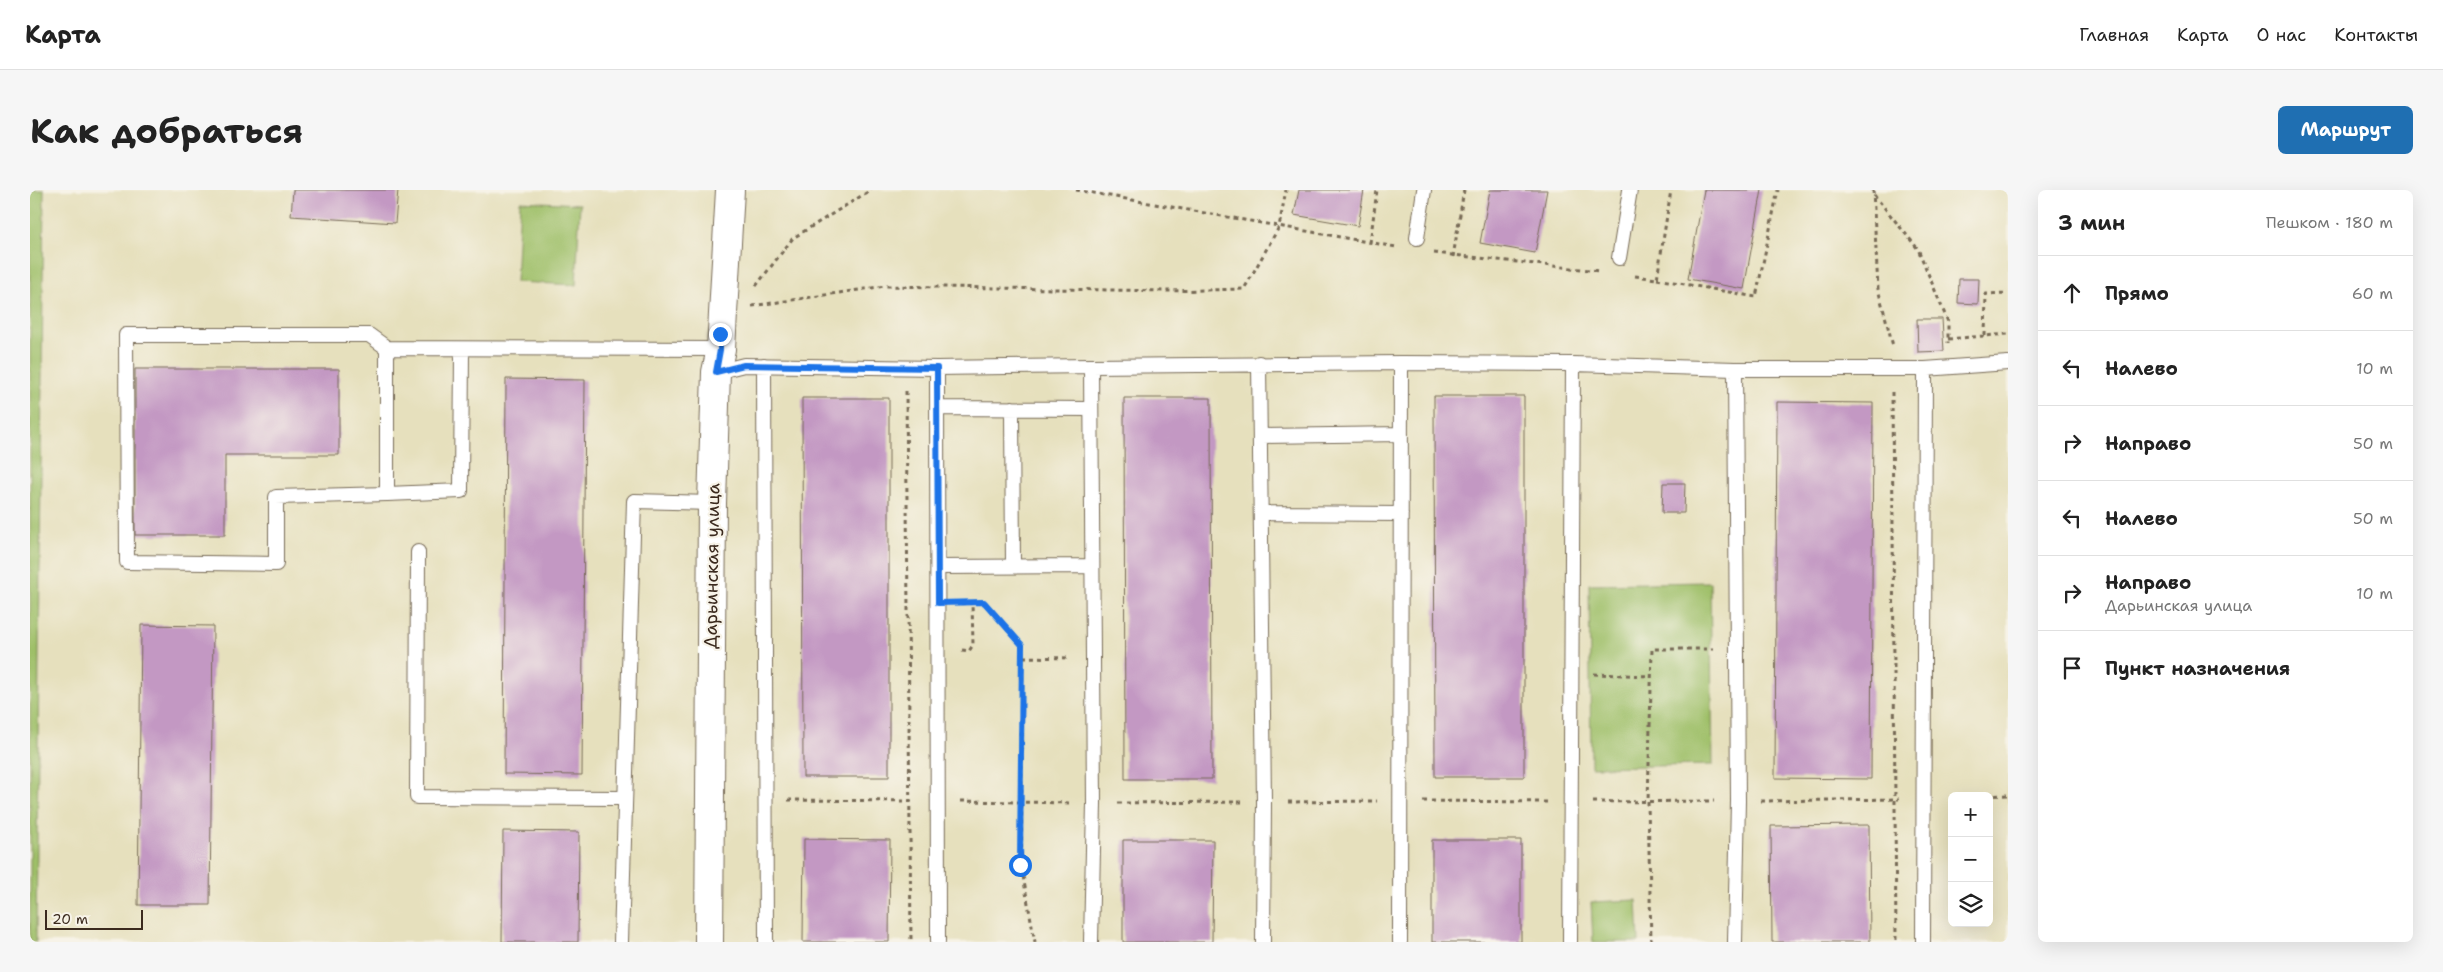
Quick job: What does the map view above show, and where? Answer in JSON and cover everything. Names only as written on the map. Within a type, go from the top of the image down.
[{"type":"street","name":"Дарьинская улица","points":[[709,942],[712,503],[719,352],[730,190]]},
{"type":"lane","points":[[1416,238],[1424,190]]},
{"type":"lane","points":[[1619,258],[1630,190]]},
{"type":"lane","points":[[462,349],[461,491],[276,497],[276,564],[126,562],[126,335],[368,335],[387,348],[719,352],[744,365],[937,368],[1259,362],[1401,362],[1573,364],[1735,369],[1925,368],[2008,363]]},
{"type":"lane","points":[[387,348],[387,494]]},
{"type":"lane","points":[[1259,362],[1263,942]]},
{"type":"lane","points":[[1400,942],[1401,362]]},
{"type":"lane","points":[[1570,942],[1573,364]]},
{"type":"lane","points":[[764,365],[764,800],[766,942]]},
{"type":"lane","points":[[1091,366],[1094,803],[1092,942]]},
{"type":"lane","points":[[937,368],[938,942]]},
{"type":"lane","points":[[1923,942],[1925,368]]},
{"type":"lane","points":[[1735,369],[1738,801],[1735,942]]},
{"type":"lane","points":[[937,408],[1091,409]]},
{"type":"lane","points":[[1012,408],[1013,566]]},
{"type":"lane","points":[[1260,436],[1401,434]]},
{"type":"lane","points":[[621,942],[634,501],[712,503]]},
{"type":"lane","points":[[1261,513],[1401,514]]},
{"type":"lane","points":[[418,552],[417,797],[625,798]]},
{"type":"lane","points":[[938,567],[1092,566]]},
{"type":"path","points":[[751,292],[793,238],[871,190]]},
{"type":"path","points":[[1076,190],[1398,248]]},
{"type":"path","points":[[719,352],[740,308],[885,286],[1167,291],[1244,289],[1279,227],[1286,190]]},
{"type":"path","points":[[1370,243],[1377,190]]},
{"type":"path","points":[[1453,256],[1464,190]]},
{"type":"path","points":[[1657,279],[1756,297],[1778,190]]},
{"type":"path","points":[[1873,190],[1878,289],[1898,368]]},
{"type":"path","points":[[1874,195],[1918,250],[1948,322]]},
{"type":"path","points":[[1426,252],[1577,267]]},
{"type":"path","points":[[1985,336],[1986,294],[2008,293]]},
{"type":"path","points":[[1948,339],[2008,334]]},
{"type":"path","points":[[899,389],[906,391],[907,398],[911,942]]},
{"type":"path","points":[[1883,389],[1892,389],[1896,942]]},
{"type":"path","points":[[960,646],[962,651],[968,651],[973,645],[972,602]]},
{"type":"path","points":[[938,603],[984,602],[1022,645],[1020,865],[1035,942]]},
{"type":"path","points":[[960,603],[960,612]]},
{"type":"path","points":[[1650,942],[1648,802],[1652,649],[1737,650]]},
{"type":"path","points":[[1023,657],[1093,658]]},
{"type":"path","points":[[1572,674],[1651,676]]},
{"type":"path","points":[[786,810],[787,790]]},
{"type":"path","points":[[1993,795],[2008,794]]},
{"type":"path","points":[[1401,801],[1648,802],[1895,800],[1925,798]]},
{"type":"path","points":[[764,800],[1094,803]]},
{"type":"green space","points":[[30,190],[44,190],[36,942],[30,942]]},
{"type":"green space","points":[[520,201],[580,204],[576,285],[516,282]]},
{"type":"green space","points":[[1710,582],[1713,765],[1591,767],[1589,584]]},
{"type":"green space","points":[[1637,900],[1639,942],[1593,942],[1591,902]]},
{"type":"building","points":[[293,190],[398,190],[395,223],[291,216]]},
{"type":"building","points":[[1299,190],[1364,190],[1358,226],[1294,215]]},
{"type":"building","points":[[1490,190],[1547,190],[1535,253],[1480,243]]},
{"type":"building","points":[[1704,190],[1762,190],[1744,289],[1688,279]]},
{"type":"building","points":[[1959,279],[1979,279],[1978,304],[1958,303]]},
{"type":"building","points":[[1917,319],[1942,319],[1944,351],[1918,352]]},
{"type":"building","points":[[135,369],[339,369],[339,455],[225,455],[225,535],[135,535]]},
{"type":"building","points":[[506,379],[585,380],[582,775],[504,774]]},
{"type":"building","points":[[1434,396],[1524,396],[1524,777],[1435,777]]},
{"type":"building","points":[[802,398],[889,398],[889,777],[803,777]]},
{"type":"building","points":[[1124,398],[1211,398],[1212,779],[1125,779]]},
{"type":"building","points":[[1777,402],[1873,403],[1871,779],[1775,778]]},
{"type":"building","points":[[1663,483],[1685,483],[1684,513],[1662,513]]},
{"type":"building","points":[[141,625],[213,626],[210,905],[138,905]]},
{"type":"building","points":[[1869,825],[1870,942],[1772,942],[1771,826]]},
{"type":"building","points":[[503,831],[579,832],[578,942],[502,942]]},
{"type":"building","points":[[804,839],[890,840],[889,942],[803,942]]},
{"type":"building","points":[[1123,840],[1213,840],[1212,942],[1123,942]]},
{"type":"building","points":[[1432,840],[1521,840],[1521,942],[1432,942]]},
{"type":"route","points":[[720,334],[720,350],[716,372],[744,365],[937,368],[938,603],[984,602],[1022,645],[1023,709],[1020,865]]}]
